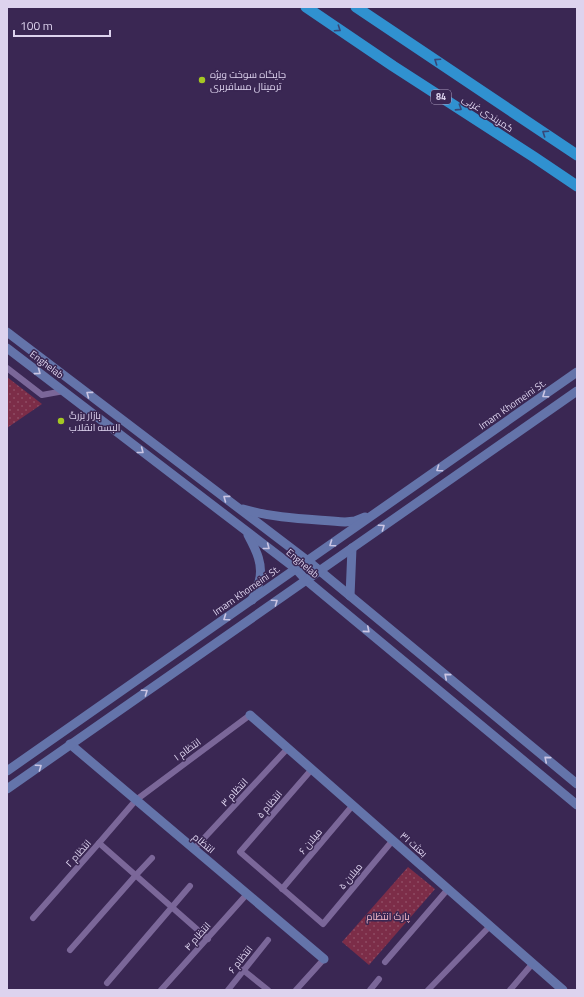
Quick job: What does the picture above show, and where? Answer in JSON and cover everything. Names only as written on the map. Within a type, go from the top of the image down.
[{"type":"highway","name":"کمربندی غربی","points":[[306,7],[393,66],[534,156],[577,186]]},
{"type":"highway","name":"کمربندی غربی","points":[[356,7],[577,155]]},
{"type":"main road","name":"Enghelab","points":[[7,332],[308,561],[575,782]]},
{"type":"main road","name":"Enghelab","points":[[7,348],[296,569],[306,580],[577,805]]},
{"type":"main road","name":"Imam Khomeini St.","points":[[7,771],[577,372]]},
{"type":"main road","points":[[7,789],[577,391]]},
{"type":"main road","points":[[238,507],[272,516],[345,522],[356,521],[375,514]]},
{"type":"main road","points":[[247,532],[258,555],[261,569],[259,583],[252,600]]},
{"type":"main road","points":[[350,596],[352,548]]},
{"type":"main road","points":[[328,598],[339,587]]},
{"type":"main road","name":"بعثت ۳۱","points":[[250,715],[563,990]]},
{"type":"main road","name":"انتظام","points":[[70,744],[324,959]]},
{"type":"main road","points":[[563,794],[575,782]]},
{"type":"street","points":[[7,368],[42,394],[64,391]]},
{"type":"street","name":"انتظام ۱","points":[[136,800],[250,715]]},
{"type":"street","name":"انتظام ۳","points":[[194,849],[288,748]]},
{"type":"street","name":"انتظام ۵","points":[[282,889],[240,852],[312,769]]},
{"type":"street","name":"انتظام ۲","points":[[33,918],[136,800]]},
{"type":"street","name":"میلان ۶","points":[[282,889],[353,805]]},
{"type":"street","name":"میلان ۵","points":[[282,889],[323,924],[393,840]]},
{"type":"street","points":[[99,843],[208,939]]},
{"type":"street","points":[[70,950],[152,858]]},
{"type":"street","points":[[107,983],[190,886]]},
{"type":"street","points":[[385,962],[448,889]]},
{"type":"street","name":"انتظام ۴","points":[[161,990],[247,894]]},
{"type":"street","points":[[428,990],[490,926]]},
{"type":"street","name":"انتظام ۶","points":[[228,990],[268,940]]},
{"type":"street","points":[[296,990],[324,959]]},
{"type":"street","points":[[510,990],[533,964]]},
{"type":"street","points":[[243,970],[268,990]]},
{"type":"street","points":[[370,990],[380,980]]},
{"type":"green space","points":[[7,377],[42,404],[7,428]]},
{"type":"green space","name":"پارک انتظام","points":[[408,867],[435,889],[369,965],[342,942]]},
{"type":"place","name":"جایگاه سوخت ویژه ترمینال مسافربری","points":[[202,80]]},
{"type":"place","name":"بازار بزرگ البسه انقلاب","points":[[61,421]]}]
